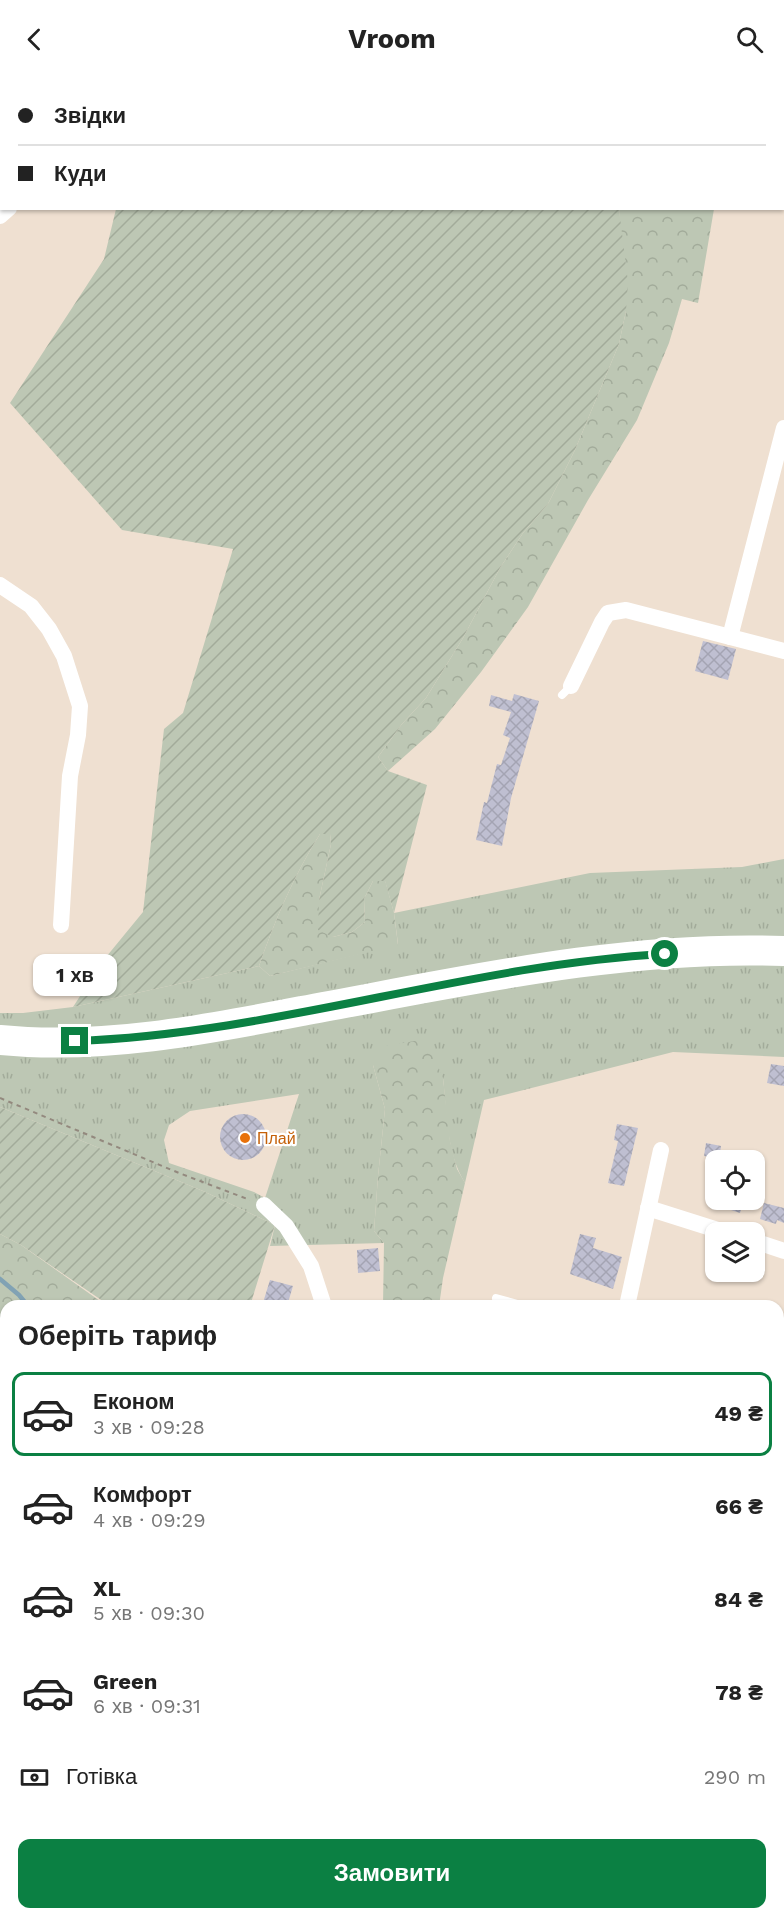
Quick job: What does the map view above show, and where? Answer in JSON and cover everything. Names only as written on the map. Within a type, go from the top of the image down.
[{"type":"highway","points":[[0,1040],[91,1041],[179,1033],[526,970],[646,955],[743,950],[784,951]]},
{"type":"street","points":[[730,637],[784,428]]},
{"type":"street","points":[[0,585],[32,606],[49,629],[64,656],[80,706],[78,735],[69,776],[61,925]]},
{"type":"street","points":[[566,690],[608,613],[626,610],[784,651]]},
{"type":"street","points":[[628,1300],[661,1150]]},
{"type":"street","points":[[264,1205],[286,1226],[311,1266],[322,1300]]},
{"type":"street","points":[[648,1208],[705,1226]]},
{"type":"street","points":[[765,1245],[784,1251]]},
{"type":"lane","points":[[496,1298],[503,1300]]},
{"type":"path","points":[[0,1098],[178,1173],[264,1205]]},
{"type":"green space","points":[[116,210],[619,210],[628,282],[626,311],[619,344],[575,450],[548,504],[523,533],[500,568],[463,638],[426,698],[402,724],[378,757],[388,771],[427,785],[394,913],[385,881],[373,881],[364,899],[365,922],[352,932],[333,937],[318,930],[319,900],[331,844],[330,834],[320,834],[286,898],[259,966],[73,1007],[102,962],[143,912],[164,729],[183,713],[233,549],[122,530],[10,403],[104,259]]},
{"type":"green space","points":[[619,210],[714,210],[698,303],[682,299],[669,343],[637,420],[588,500],[528,607],[481,672],[435,729],[388,771],[378,757],[402,724],[426,698],[463,638],[500,568],[523,533],[548,504],[575,450],[619,344],[626,311]]},
{"type":"green space","points":[[320,834],[330,834],[331,844],[319,900],[333,937],[352,932],[365,922],[364,899],[373,881],[385,880],[394,913],[398,945],[270,976],[259,966],[286,898]]},
{"type":"green space","points":[[784,859],[784,1057],[673,1052],[484,1100],[465,1183],[451,1145],[443,1078],[373,1065],[385,1109],[374,1231],[384,1243],[270,1246],[275,1225],[203,1191],[0,1107],[0,1013],[23,1013],[73,1007],[259,966],[270,976],[398,944],[394,913],[590,873],[742,867]],"holes":[[[299,1094],[265,1198],[254,1192],[169,1163],[164,1140],[169,1125],[190,1111]]]},
{"type":"green space","points":[[426,1039],[443,1078],[450,1141],[457,1169],[465,1183],[440,1300],[383,1300],[384,1243],[374,1231],[385,1109],[373,1065],[386,1046]]},
{"type":"green space","points":[[0,1107],[203,1191],[275,1225],[252,1300],[101,1300],[21,1245],[0,1234]]},
{"type":"green space","points":[[0,1234],[21,1245],[99,1300],[0,1300]]},
{"type":"building","points":[[703,641],[736,649],[728,680],[695,671]]},
{"type":"building","points":[[514,694],[539,701],[511,798],[502,846],[476,840],[484,802],[487,803],[497,764],[501,765],[510,738],[503,735],[511,712],[489,706],[491,695],[512,701]]},
{"type":"building","points":[[771,1064],[784,1066],[784,1086],[767,1083]]},
{"type":"building","points":[[243,1114],[259,1121],[266,1137],[259,1153],[243,1160],[227,1153],[220,1137],[227,1121]]},
{"type":"building","points":[[617,1124],[638,1128],[624,1186],[608,1183],[618,1141],[614,1140]]},
{"type":"building","points":[[706,1143],[721,1146],[720,1150],[705,1150],[704,1156]]},
{"type":"building","points":[[765,1203],[784,1208],[784,1223],[777,1220],[776,1224],[760,1219],[762,1210],[765,1210]]},
{"type":"building","points":[[580,1234],[596,1238],[593,1248],[622,1257],[613,1289],[570,1274]]},
{"type":"building","points":[[378,1248],[380,1271],[358,1273],[357,1250]]},
{"type":"building","points":[[270,1280],[293,1286],[289,1300],[264,1300]]},
{"type":"waterway","points":[[0,1279],[23,1300]]},
{"type":"place","name":"Плай","points":[[245,1138]]},
{"type":"route","points":[[75,1041],[115,1040],[179,1033],[526,970],[665,954]]}]
